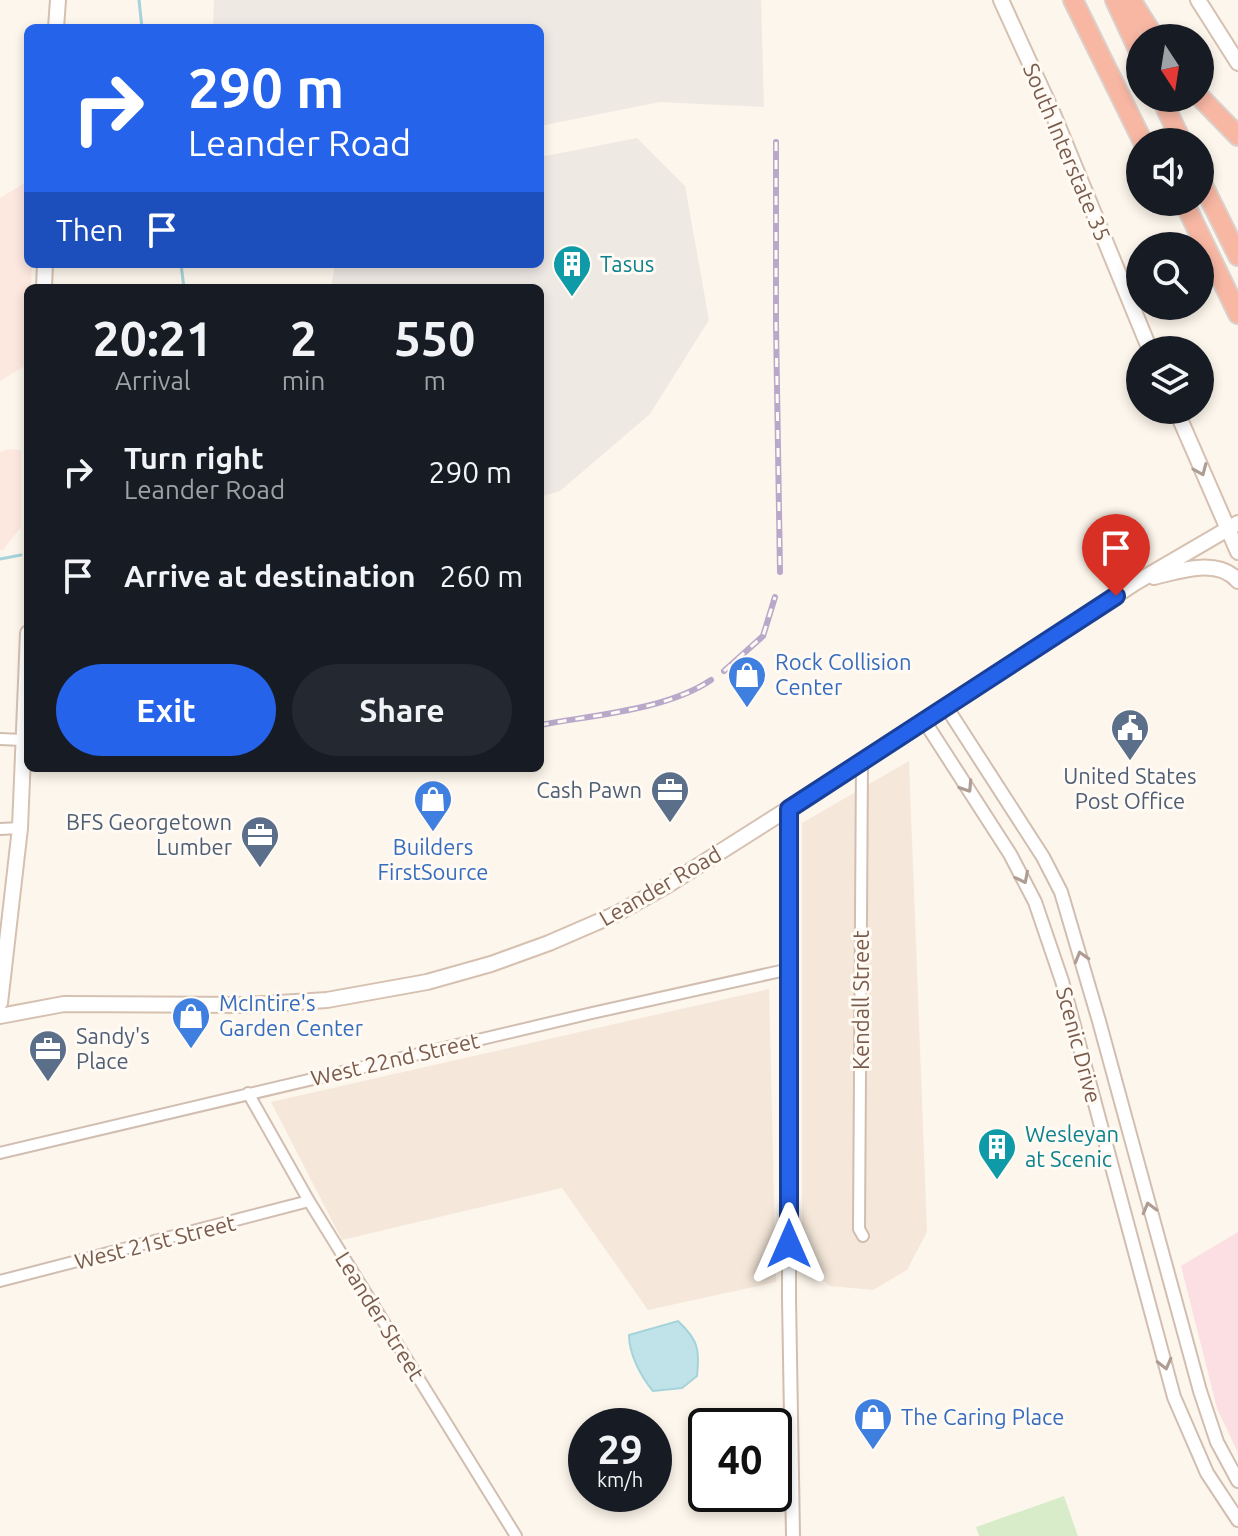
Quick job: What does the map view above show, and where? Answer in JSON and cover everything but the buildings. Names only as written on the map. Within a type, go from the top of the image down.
[{"type":"highway","points":[[1073,0],[1136,128]]},
{"type":"highway","points":[[1086,0],[1148,128]]},
{"type":"highway","points":[[1115,0],[1126,24]]},
{"type":"highway","points":[[1131,0],[1146,24]]},
{"type":"highway","points":[[1214,111],[1238,136]]},
{"type":"highway","points":[[1214,207],[1238,256]]},
{"type":"highway","points":[[1214,265],[1238,314]]},
{"type":"main road","points":[[56,24],[58,0]]},
{"type":"main road","name":"South Interstate 35","points":[[1001,0],[1053,114],[1144,336]]},
{"type":"main road","points":[[1201,1],[1238,63]]},
{"type":"main road","points":[[1183,424],[1232,527],[1238,552]]},
{"type":"main road","name":"Leander Road","points":[[0,1016],[64,1004],[290,1003],[368,994],[491,964],[616,914],[668,885],[947,708],[1142,579],[1232,527]]},
{"type":"main road","points":[[1142,579],[1196,568],[1218,568],[1238,581]]},
{"type":"main road","points":[[0,1003],[20,828],[24,719]]},
{"type":"street","name":"Scenic Drive","points":[[947,708],[1043,857],[1061,892],[1200,1391],[1217,1442],[1238,1481]]},
{"type":"street","name":"Scenic Drive","points":[[925,722],[1010,854],[1035,902],[1069,1009],[1174,1397],[1207,1473],[1238,1520]]},
{"type":"street","points":[[0,739],[23,740]]},
{"type":"street","name":"Kendall Street","points":[[862,762],[859,1229],[863,1236]]},
{"type":"street","points":[[789,809],[789,1298],[793,1536]]},
{"type":"street","points":[[0,829],[20,828]]},
{"type":"street","points":[[1035,902],[1061,892]]},
{"type":"street","name":"West 22nd Street","points":[[0,1153],[790,969]]},
{"type":"street","points":[[1069,1009],[1094,1002]]},
{"type":"street","name":"Leander Street","points":[[248,1093],[309,1201],[516,1536]]},
{"type":"street","points":[[1113,1172],[1138,1166]]},
{"type":"street","name":"West 21st Street","points":[[0,1281],[309,1201]]},
{"type":"street","points":[[1146,1289],[1170,1283]]},
{"type":"street","points":[[1174,1397],[1200,1391]]},
{"type":"street","points":[[1207,1473],[1228,1463]]},
{"type":"shaded area","points":[[214,0],[761,0],[764,107],[660,102],[544,125],[544,24],[213,24]]},
{"type":"shaded area","name":"Tasus","points":[[637,138],[685,186],[709,320],[650,414],[560,491],[544,496],[544,284],[332,284],[334,268],[544,268],[544,156]]},
{"type":"shaded area","points":[[24,183],[24,268],[32,268],[31,284],[24,284],[24,366],[0,381],[0,198]]},
{"type":"shaded area","points":[[21,450],[21,527],[0,550],[0,452]]},
{"type":"shaded area","points":[[909,761],[927,1232],[907,1270],[873,1290],[830,1286],[802,1266],[802,823]]},
{"type":"shaded area","points":[[769,989],[776,1282],[648,1310],[562,1188],[342,1240],[271,1102]]},
{"type":"shaded area","points":[[1238,1232],[1238,1453],[1217,1408],[1181,1266]]},
{"type":"green space","points":[[1064,1496],[1078,1536],[979,1536],[976,1527]]},
{"type":"water","points":[[678,1321],[696,1346],[697,1376],[682,1388],[653,1391],[636,1365],[629,1335]]},
{"type":"waterway","points":[[139,0],[142,24]]},
{"type":"waterway","points":[[182,268],[184,284]]},
{"type":"waterway","points":[[0,559],[21,555]]},
{"type":"railway","points":[[776,142],[780,572]]},
{"type":"railway","points":[[724,671],[763,636],[775,597]]},
{"type":"railway","points":[[544,724],[652,705],[711,680]]},
{"type":"place","name":"Tasus","points":[[572,298]]},
{"type":"place","name":"Rock Collision Center","points":[[747,709]]},
{"type":"place","name":"United States Post Office","points":[[1130,762]]},
{"type":"place","name":"Cash Pawn","points":[[670,824]]},
{"type":"place","name":"Builders FirstSource","points":[[433,833]]},
{"type":"place","name":"BFS Georgetown Lumber","points":[[260,869]]},
{"type":"place","name":"McIntire's Garden Center","points":[[191,1050]]},
{"type":"place","name":"Sandy's Place","points":[[48,1083]]},
{"type":"place","name":"Wesleyan at Scenic","points":[[997,1181]]},
{"type":"place","name":"The Caring Place","points":[[873,1451]]},
{"type":"route","points":[[789,1244],[789,809],[1116,596]]}]
